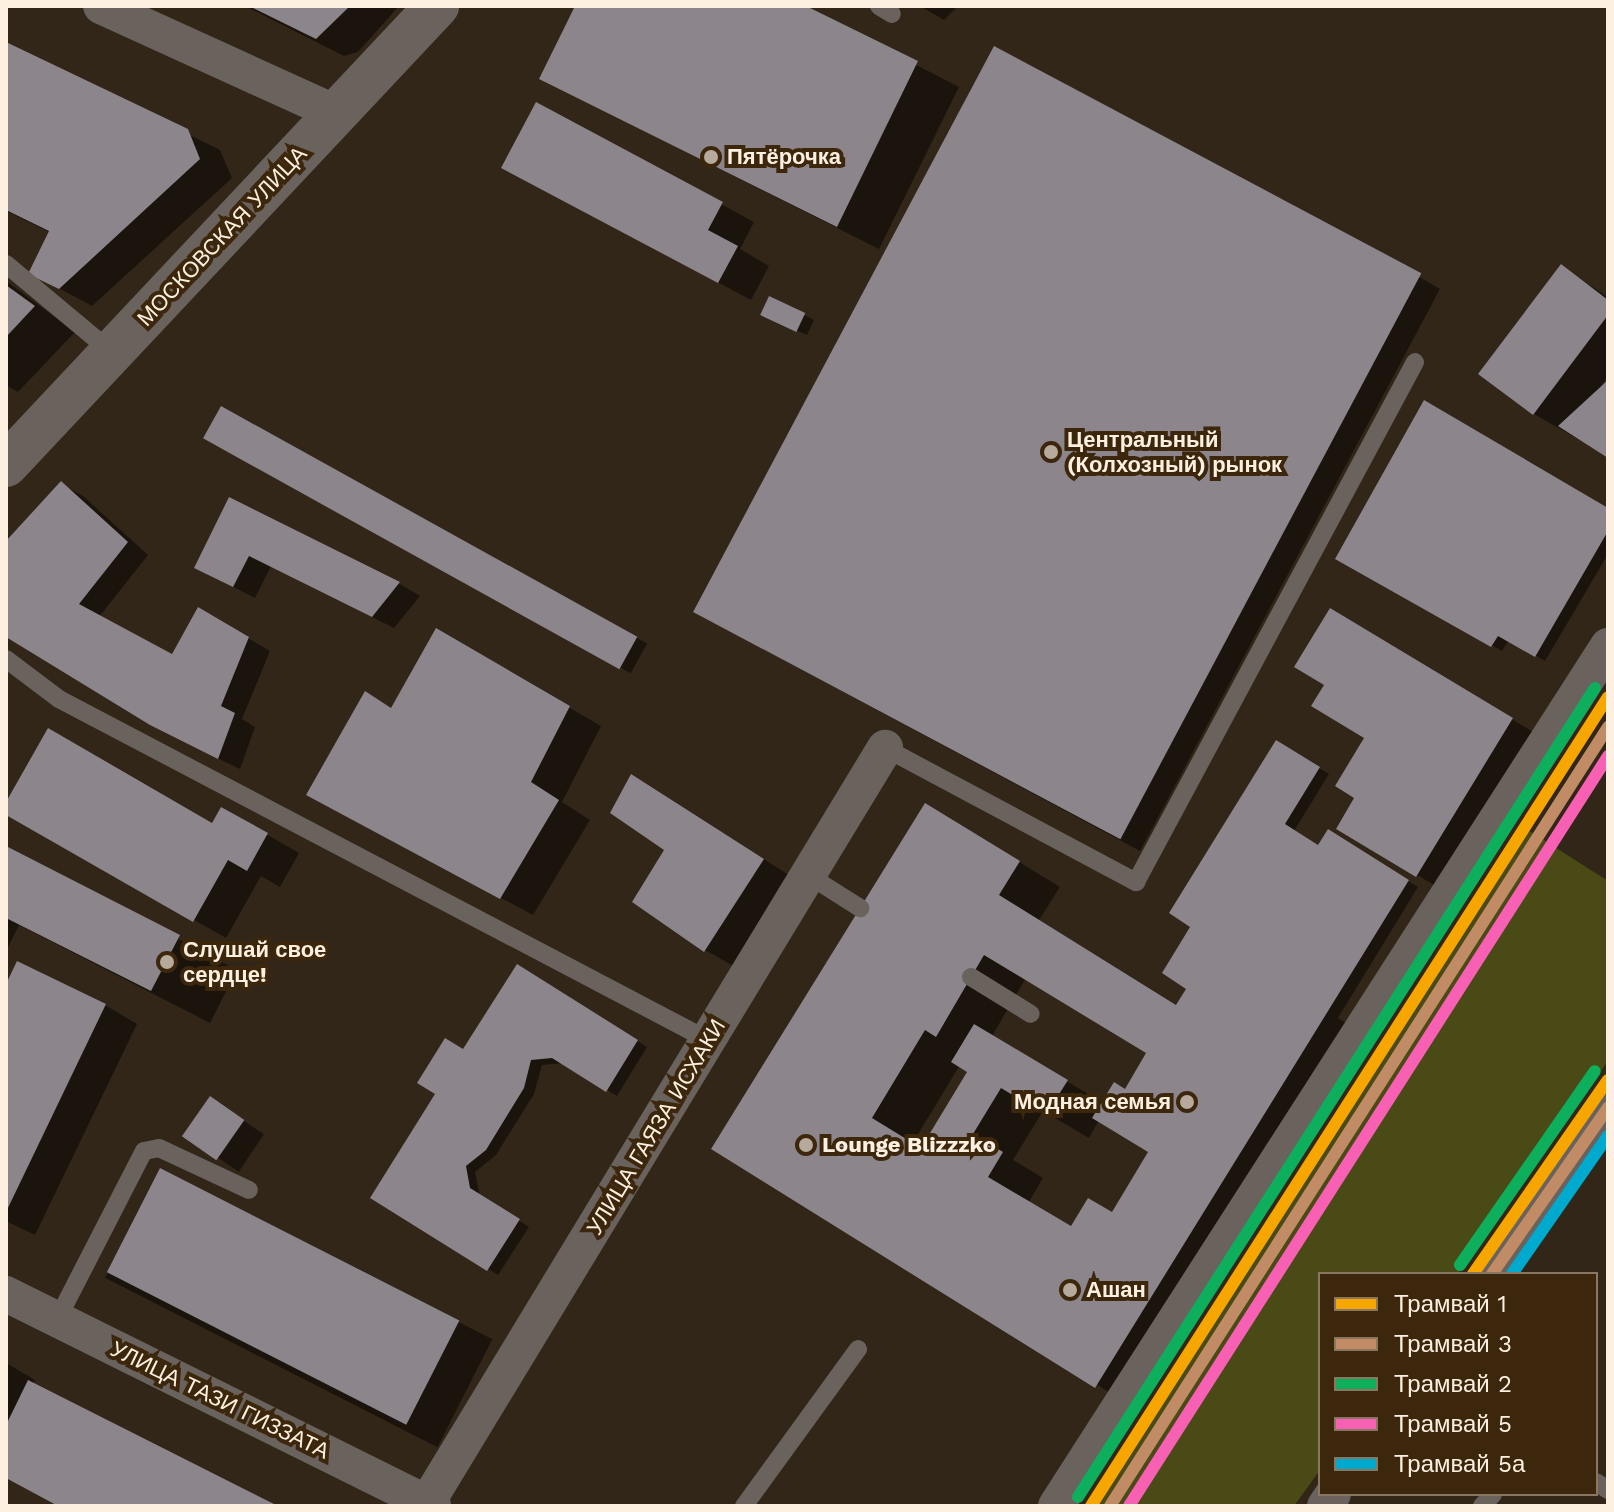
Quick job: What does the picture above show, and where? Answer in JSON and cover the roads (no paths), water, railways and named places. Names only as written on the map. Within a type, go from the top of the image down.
[{"type":"street","points":[[101,6],[336,113]]},
{"type":"street","name":"МОСКОВСКАЯ УЛИЦА","points":[[6,465],[437,6]]},
{"type":"street","points":[[1056,1506],[1608,646]]},
{"type":"street","name":"УЛИЦА ГАЯЗА ИСХАКИ","points":[[429,1505],[885,748]]},
{"type":"street","points":[[1491,1272],[1608,1108]]},
{"type":"street","name":"УЛИЦА ТАЗИ ГИЗЗАТА","points":[[6,1294],[429,1505]]},
{"type":"lane","points":[[6,264],[113,353]]},
{"type":"lane","points":[[885,748],[1136,882],[1415,362]]},
{"type":"lane","points":[[6,659],[59,699],[708,1040]]},
{"type":"lane","points":[[808,875],[860,908]]},
{"type":"lane","points":[[971,977],[1031,1014]]},
{"type":"lane","points":[[57,1320],[144,1151],[159,1148],[249,1190]]},
{"type":"lane","points":[[744,1506],[858,1349]]},
{"type":"tram line","name":"2","points":[[1078,1497],[1595,688]]},
{"type":"tram line","name":"1","points":[[1091,1506],[1608,697]]},
{"type":"tram line","name":"3","points":[[1110,1506],[1608,727]]},
{"type":"tram line","name":"5","points":[[1129,1506],[1608,756]]},
{"type":"tram line","name":"2","points":[[1460,1265],[1595,1071]]},
{"type":"tram line","name":"1","points":[[1474,1272],[1608,1080]]},
{"type":"tram line","name":"3","points":[[1493,1272],[1608,1108]]},
{"type":"tram line","name":"5а","points":[[1513,1272],[1608,1136]]},
{"type":"place","name":"Пятёрочка","points":[[711,157]]},
{"type":"place","name":"Центральный (Колхозный) рынок","points":[[1051,452]]},
{"type":"place","name":"Слушай свое сердце!","points":[[167,962]]},
{"type":"place","name":"Модная семья","points":[[1187,1102]]},
{"type":"place","name":"Lounge Blizzzko","points":[[806,1145]]},
{"type":"place","name":"Ашан","points":[[1070,1290]]}]
